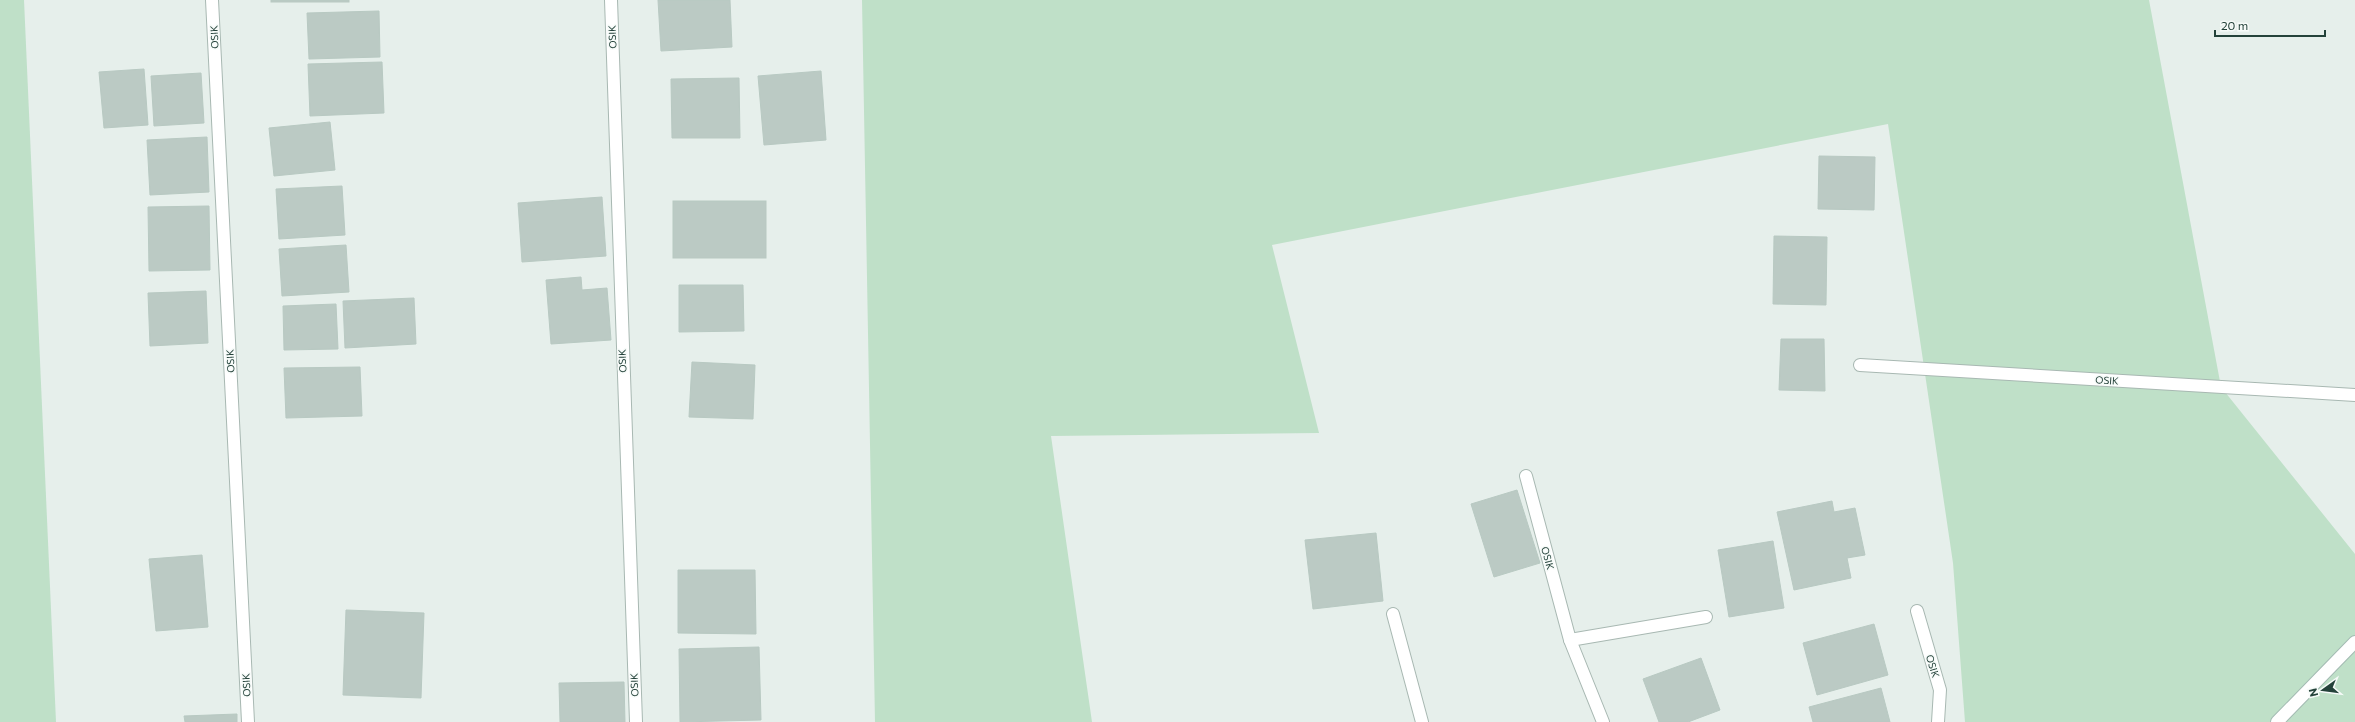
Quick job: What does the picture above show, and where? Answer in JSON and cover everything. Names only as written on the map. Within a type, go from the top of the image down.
[{"type":"street","name":"OSIK","points":[[212,0],[248,722]]},
{"type":"street","name":"OSIK","points":[[611,0],[636,722]]},
{"type":"street","name":"OSIK","points":[[1860,365],[2355,395]]},
{"type":"street","name":"OSIK","points":[[1526,476],[1570,640],[1603,722]]},
{"type":"street","name":"OSIK","points":[[1917,611],[1940,690],[1938,722]]},
{"type":"street","points":[[1393,614],[1422,722]]},
{"type":"street","points":[[1570,640],[1706,617]]},
{"type":"street","points":[[2277,722],[2355,642]]},
{"type":"green space","points":[[0,0],[24,0],[56,722],[0,722]]},
{"type":"green space","points":[[862,0],[2149,0],[2221,387],[2355,554],[2355,722],[1965,722],[1953,563],[1888,124],[1272,245],[1319,433],[1051,436],[1092,722],[875,722]]},
{"type":"building","points":[[271,0],[349,0],[349,2],[271,2]]},
{"type":"building","points":[[658,0],[730,0],[732,47],[661,51]]},
{"type":"building","points":[[379,11],[380,57],[309,59],[307,13]]},
{"type":"building","points":[[382,62],[384,113],[310,116],[308,64]]},
{"type":"building","points":[[144,69],[148,125],[104,128],[99,72]]},
{"type":"building","points":[[821,71],[826,140],[764,145],[758,76]]},
{"type":"building","points":[[201,73],[204,123],[154,126],[151,76]]},
{"type":"building","points":[[739,78],[740,138],[672,138],[671,79]]},
{"type":"building","points":[[330,122],[335,170],[274,176],[269,128]]},
{"type":"building","points":[[207,137],[209,192],[150,195],[147,140]]},
{"type":"building","points":[[1819,156],[1875,157],[1874,210],[1818,209]]},
{"type":"building","points":[[342,186],[345,235],[279,239],[276,189]]},
{"type":"building","points":[[602,197],[606,256],[522,262],[518,203]]},
{"type":"building","points":[[673,201],[766,201],[766,258],[673,258]]},
{"type":"building","points":[[209,206],[210,270],[149,271],[148,207]]},
{"type":"building","points":[[1774,236],[1827,237],[1826,305],[1773,304]]},
{"type":"building","points":[[346,245],[349,292],[282,296],[279,249]]},
{"type":"building","points":[[581,277],[582,290],[607,288],[611,340],[551,344],[546,280]]},
{"type":"building","points":[[679,285],[743,285],[744,331],[679,332]]},
{"type":"building","points":[[206,291],[208,343],[150,346],[148,293]]},
{"type":"building","points":[[414,298],[416,344],[345,348],[343,301]]},
{"type":"building","points":[[336,304],[338,349],[284,350],[283,306]]},
{"type":"building","points":[[1781,339],[1824,339],[1825,391],[1779,390]]},
{"type":"building","points":[[692,362],[755,365],[753,419],[689,417]]},
{"type":"building","points":[[360,367],[362,416],[286,418],[284,368]]},
{"type":"building","points":[[1517,490],[1540,563],[1494,577],[1471,504]]},
{"type":"building","points":[[1832,501],[1834,512],[1855,508],[1865,555],[1847,558],[1851,578],[1794,590],[1777,512]]},
{"type":"building","points":[[1376,533],[1383,601],[1313,609],[1305,540]]},
{"type":"building","points":[[1773,541],[1784,608],[1729,617],[1718,550]]},
{"type":"building","points":[[202,555],[208,627],[156,631],[149,559]]},
{"type":"building","points":[[678,570],[755,570],[756,634],[678,633]]},
{"type":"building","points":[[346,610],[424,613],[421,698],[343,695]]},
{"type":"building","points":[[1874,624],[1888,675],[1817,695],[1803,643]]},
{"type":"building","points":[[759,647],[761,720],[680,722],[679,649]]},
{"type":"building","points":[[1701,658],[1720,710],[1688,722],[1659,722],[1643,679]]},
{"type":"building","points":[[624,682],[625,722],[560,722],[559,683]]},
{"type":"building","points":[[1881,688],[1890,722],[1813,722],[1809,707]]},
{"type":"building","points":[[237,714],[237,722],[185,722],[184,716]]}]
